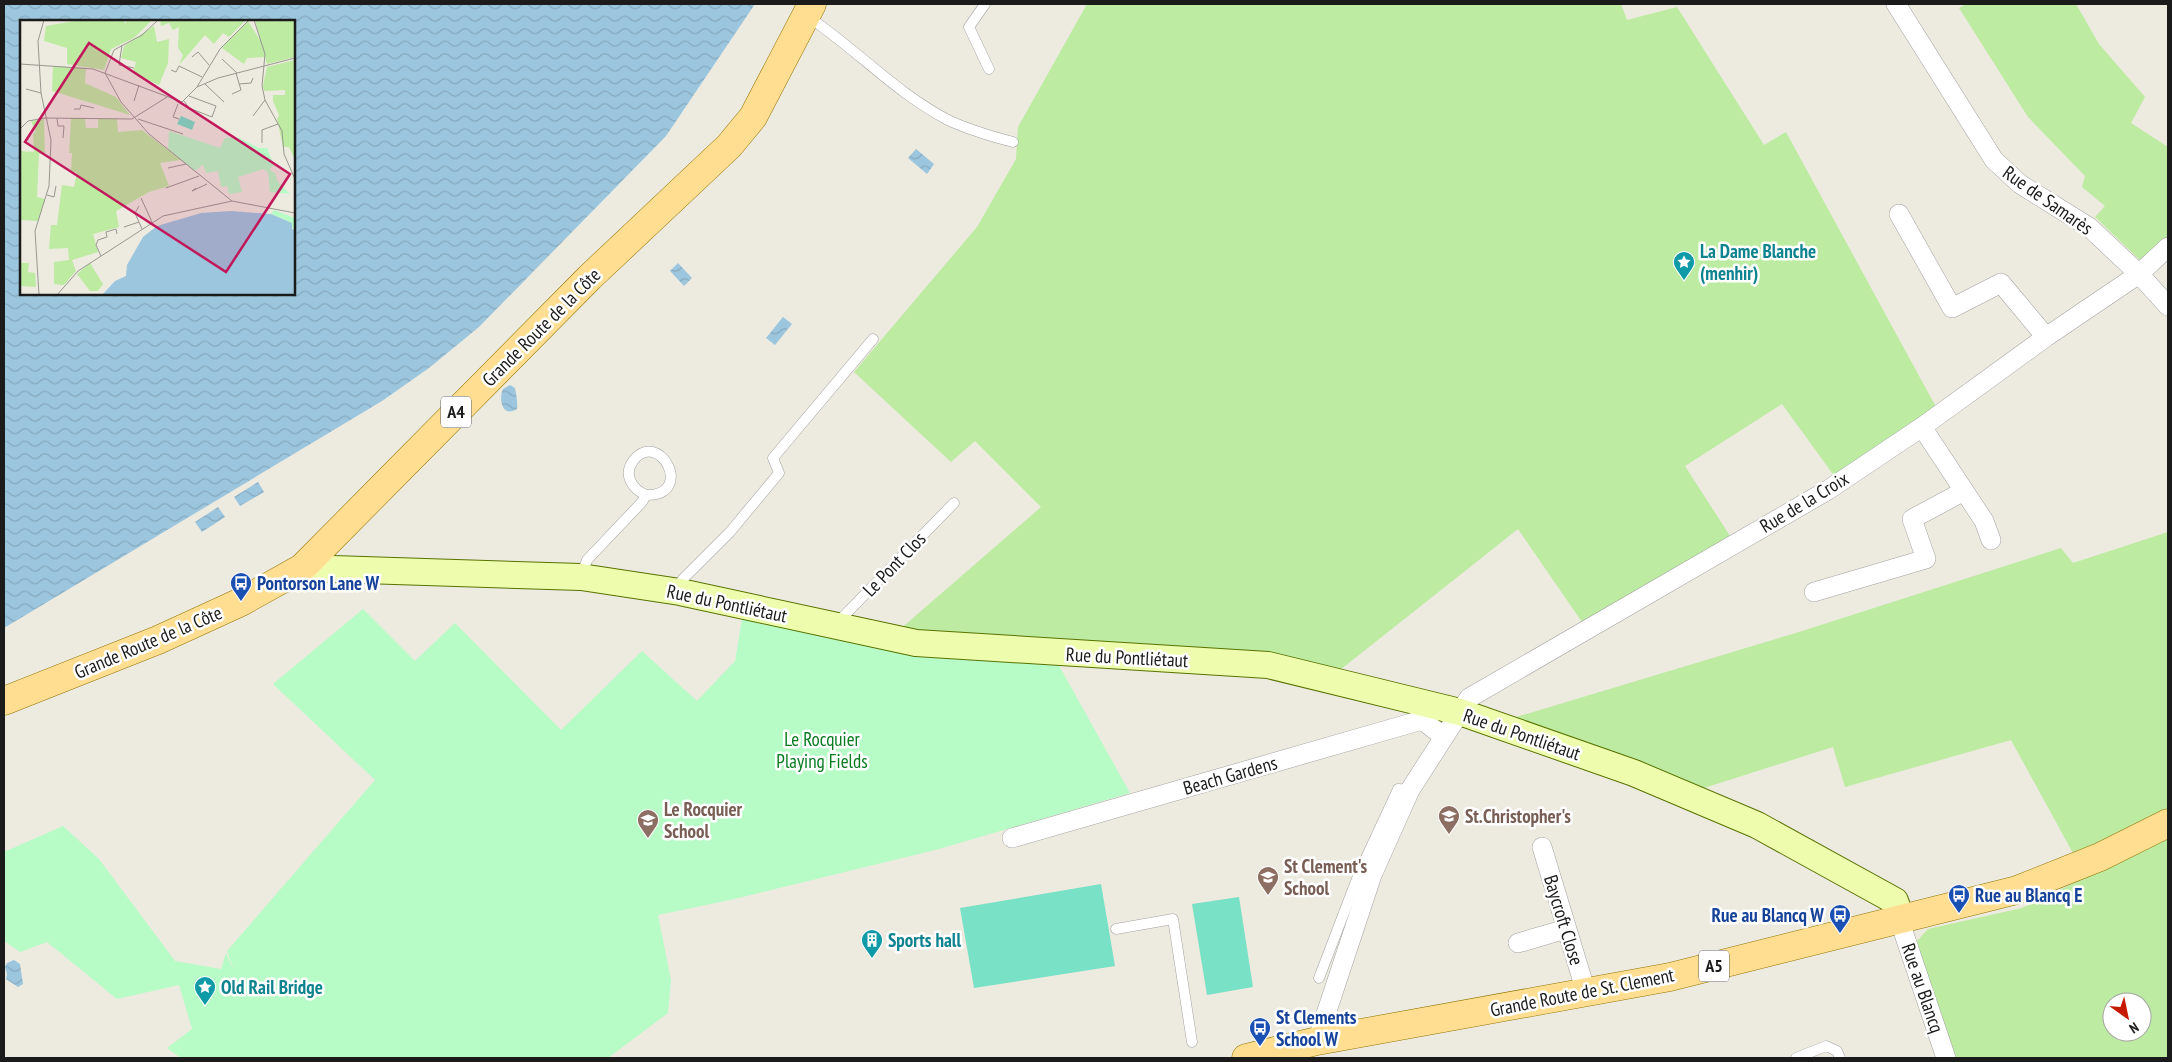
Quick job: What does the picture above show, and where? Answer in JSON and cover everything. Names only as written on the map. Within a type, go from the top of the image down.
[{"type":"main road","name":"Grande Route de la Côte","points":[[4,701],[158,640],[241,602],[302,568],[590,277],[729,146],[753,117],[809,9]]},
{"type":"main road","name":"Rue du Pontliétaut","points":[[302,568],[580,577],[680,592],[916,643],[1268,666],[1460,712],[1634,773],[1758,825],[1895,901],[1901,918]]},
{"type":"main road","name":"Grande Route de St. Clement","points":[[1246,1058],[1316,1041],[1670,977],[2017,890],[2100,858],[2168,823]]},
{"type":"street","name":"Rue de Samarès","points":[[1896,4],[1994,160],[2020,184],[2090,227],[2139,274],[2168,306]]},
{"type":"street","points":[[1899,214],[1952,308],[2001,283],[2046,338]]},
{"type":"street","name":"Rue de la Croix","points":[[1316,1041],[1372,875],[1410,790],[1469,698],[1828,490],[1922,427],[2139,274],[2168,247]]},
{"type":"street","points":[[1922,427],[1984,521],[1991,540]]},
{"type":"street","points":[[1814,592],[1926,559],[1912,519],[1964,491]]},
{"type":"street","name":"Beach Gardens","points":[[1012,838],[1422,720],[1443,736]]},
{"type":"street","name":"Baycroft Close","points":[[1542,847],[1586,992]]},
{"type":"street","name":"Rue au Blancq","points":[[1901,918],[1904,934],[1946,1058]]},
{"type":"street","points":[[1518,943],[1566,929]]},
{"type":"lane","points":[[985,4],[968,27],[989,69]]},
{"type":"lane","points":[[809,9],[897,86],[947,119],[978,133],[1013,142]]},
{"type":"lane","points":[[680,592],[682,580],[730,532],[779,473],[773,458],[873,339]]},
{"type":"lane","points":[[649,452],[659,454],[667,461],[670,468],[670,480],[658,494],[646,495],[638,492],[631,483],[628,474],[631,464],[640,455],[649,452]]},
{"type":"lane","points":[[580,577],[587,560],[642,502],[646,495]]},
{"type":"lane","name":"Le Pont Clos","points":[[835,625],[954,503]]},
{"type":"lane","points":[[1319,978],[1360,871],[1398,788],[1410,790]]},
{"type":"lane","points":[[1116,929],[1173,920],[1192,1042]]},
{"type":"lane","points":[[1796,1058],[1826,1046],[1837,1051],[1840,1058]]},
{"type":"green space","points":[[1087,4],[1621,4],[1627,20],[1677,7],[1764,145],[1786,132],[1936,407],[1835,477],[1782,404],[1685,466],[1730,536],[1582,622],[1518,529],[1340,670],[898,631],[1041,507],[975,441],[951,462],[854,372],[977,227],[1016,159],[1018,127]]},
{"type":"green space","points":[[1966,4],[2076,4],[2099,44],[2145,97],[2131,123],[2168,147],[2168,238],[2142,262],[2095,217],[2105,206],[2082,187],[2085,176],[2028,117],[1959,8]]},
{"type":"green space","points":[[2168,532],[2168,809],[2074,855],[2011,740],[1845,787],[1833,747],[1701,789],[1503,721],[1799,632],[2061,548],[2073,563]]},
{"type":"green space","name":"Le Rocquier Playing Fields","points":[[744,607],[1052,653],[1130,793],[939,849],[730,900],[658,915],[671,980],[668,1013],[608,1058],[181,1058],[167,1048],[192,1029],[179,985],[117,999],[47,942],[20,952],[4,941],[4,852],[63,826],[99,859],[175,961],[221,969],[226,953],[234,971],[227,951],[375,780],[273,684],[363,609],[415,661],[455,623],[561,730],[642,651],[697,701],[735,661]]},
{"type":"green space","points":[[2168,835],[2168,1058],[1951,1058],[1917,941],[1928,929],[2022,908],[2140,851]]},
{"type":"green space","points":[[1101,884],[1115,966],[974,988],[960,908]]},
{"type":"green space","points":[[1239,897],[1253,987],[1207,995],[1192,904]]},
{"type":"water","points":[[4,4],[755,4],[666,136],[479,327],[429,368],[382,401],[4,628]]},
{"type":"water","points":[[916,149],[934,164],[927,174],[908,158]]},
{"type":"water","points":[[678,263],[692,278],[684,286],[670,271]]},
{"type":"water","points":[[783,317],[792,324],[775,345],[766,338]]},
{"type":"water","points":[[510,385],[515,388],[517,409],[508,411],[505,410],[501,398],[503,389]]},
{"type":"water","points":[[258,482],[264,492],[240,506],[234,497]]},
{"type":"water","points":[[218,507],[225,517],[202,532],[195,522]]},
{"type":"water","points":[[14,960],[20,964],[23,984],[18,987],[6,979],[5,967],[7,963]]},
{"type":"place","name":"La Dame Blanche (menhir)","points":[[1684,281]]},
{"type":"place","name":"Pontorson Lane W","points":[[241,602]]},
{"type":"place","name":"St.Christopher's","points":[[1449,835]]},
{"type":"place","name":"Le Rocquier School","points":[[648,839]]},
{"type":"place","name":"St Clement's School","points":[[1268,896]]},
{"type":"place","name":"Rue au Blancq E","points":[[1959,914]]},
{"type":"place","name":"Rue au Blancq W","points":[[1840,934]]},
{"type":"place","name":"Sports hall","points":[[872,959]]},
{"type":"place","name":"Old Rail Bridge","points":[[205,1006]]},
{"type":"place","name":"St Clements School W","points":[[1260,1047]]}]
